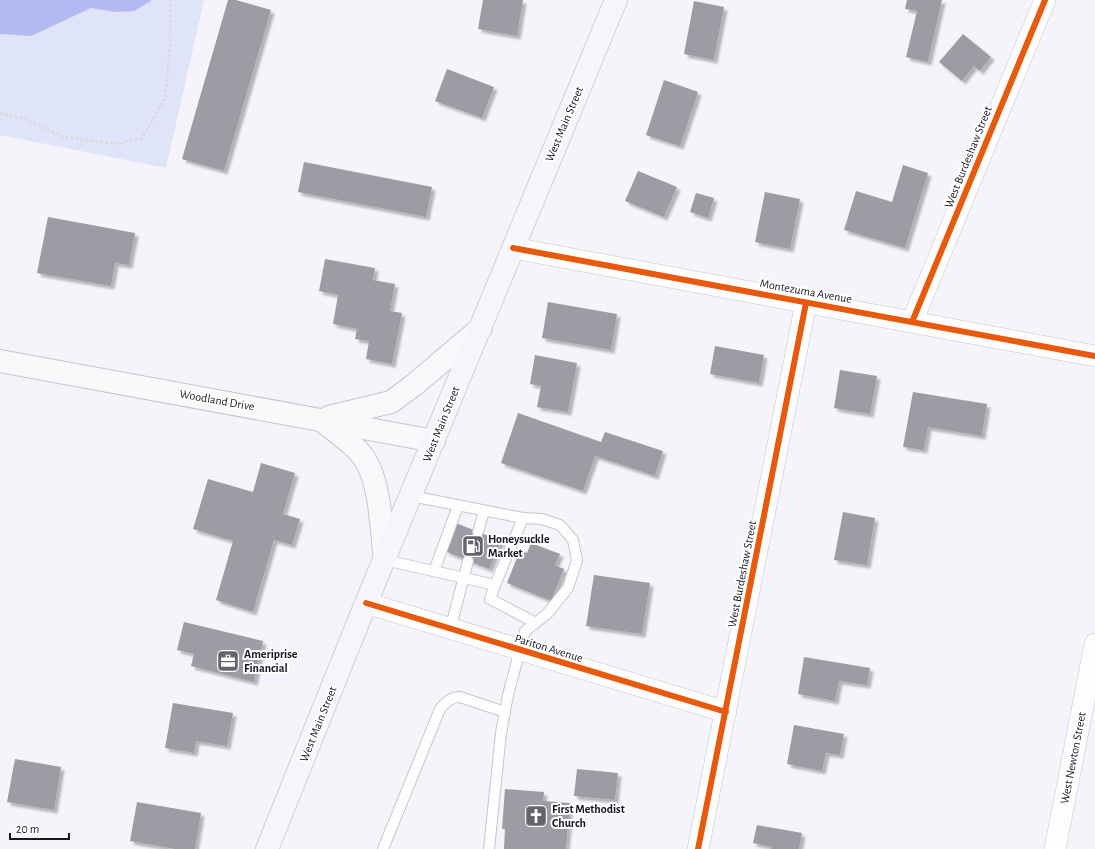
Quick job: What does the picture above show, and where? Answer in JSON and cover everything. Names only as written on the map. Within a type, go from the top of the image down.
[{"type":"main road","name":"West Main Street","points":[[268,849],[366,603],[616,0]]},
{"type":"main road","points":[[320,419],[391,402],[414,385],[481,328]]},
{"type":"main road","name":"Woodland Drive","points":[[0,361],[434,441]]},
{"type":"main road","points":[[320,419],[351,444],[367,462],[375,482],[385,560]]},
{"type":"street","name":"West Burdeshaw Street","points":[[912,322],[1045,0]]},
{"type":"street","name":"Montezuma Avenue","points":[[513,248],[1095,356]]},
{"type":"street","name":"West Burdeshaw Street","points":[[698,849],[806,303]]},
{"type":"street","name":"Pariton Avenue","points":[[366,603],[450,630],[726,712]]},
{"type":"street","name":"West Newton Street","points":[[1055,849],[1095,644]]},
{"type":"lane","points":[[411,496],[523,518],[542,519],[560,525],[573,540],[577,560],[568,588],[547,614],[524,631],[521,651],[505,712],[489,849]]},
{"type":"lane","points":[[434,571],[458,506]]},
{"type":"lane","points":[[478,532],[484,510]]},
{"type":"lane","points":[[523,518],[490,599],[536,623]]},
{"type":"lane","points":[[385,560],[495,585]]},
{"type":"lane","points":[[450,630],[468,561]]},
{"type":"lane","points":[[384,849],[440,709],[454,697],[460,697],[505,712]]},
{"type":"path","points":[[0,113],[24,119],[64,137],[118,144],[142,138],[165,98],[170,46],[170,0]]},
{"type":"shaded area","points":[[0,0],[204,0],[166,168],[0,135]]},
{"type":"water","points":[[0,0],[151,1],[134,11],[116,12],[91,8],[31,36],[0,34]]},
{"type":"building","points":[[228,0],[236,0],[271,10],[224,171],[182,159]]},
{"type":"building","points":[[483,0],[523,0],[517,36],[478,29]]},
{"type":"building","points":[[907,0],[942,0],[928,62],[906,57],[917,11],[905,9]]},
{"type":"building","points":[[694,1],[724,7],[714,60],[684,54]]},
{"type":"building","points":[[963,34],[991,57],[980,71],[974,66],[962,81],[939,62]]},
{"type":"building","points":[[447,69],[494,87],[482,118],[435,101]]},
{"type":"building","points":[[664,80],[698,92],[680,146],[646,135]]},
{"type":"building","points":[[304,162],[432,187],[426,217],[298,192]]},
{"type":"building","points":[[903,165],[928,173],[905,248],[844,230],[856,191],[892,202]]},
{"type":"building","points":[[638,171],[677,187],[664,217],[625,201]]},
{"type":"building","points":[[765,192],[800,199],[790,249],[755,242]]},
{"type":"building","points":[[696,193],[714,198],[708,218],[690,212]]},
{"type":"building","points":[[48,217],[135,233],[129,265],[115,263],[111,286],[37,273]]},
{"type":"building","points":[[325,259],[375,268],[373,280],[395,284],[390,311],[402,313],[392,364],[366,359],[369,341],[355,339],[357,329],[333,324],[338,295],[319,291]]},
{"type":"building","points":[[548,302],[617,314],[611,350],[542,338]]},
{"type":"building","points":[[715,346],[764,355],[759,383],[710,374]]},
{"type":"building","points":[[535,355],[577,363],[568,412],[537,407],[541,386],[530,384]]},
{"type":"building","points":[[840,370],[877,376],[870,414],[834,408]]},
{"type":"building","points":[[913,392],[987,404],[982,436],[928,427],[924,450],[903,447]]},
{"type":"building","points":[[518,413],[601,442],[605,432],[663,451],[655,476],[595,456],[583,491],[501,463]]},
{"type":"building","points":[[261,463],[295,473],[283,514],[300,519],[292,545],[274,540],[253,612],[216,600],[233,541],[193,529],[208,479],[253,492]]},
{"type":"building","points":[[843,512],[875,518],[867,565],[834,560]]},
{"type":"building","name":"Honeysuckle Market","points":[[456,523],[501,541],[489,569],[445,551]]},
{"type":"building","points":[[531,543],[560,554],[555,565],[564,569],[551,601],[507,583],[520,550],[527,553]]},
{"type":"building","points":[[594,575],[650,583],[642,634],[586,626]]},
{"type":"building","points":[[184,622],[263,641],[254,682],[191,666],[194,654],[177,650]]},
{"type":"building","points":[[804,657],[870,668],[867,685],[839,681],[835,701],[798,694]]},
{"type":"building","points":[[173,703],[233,713],[227,746],[196,741],[194,753],[165,748]]},
{"type":"building","points":[[794,725],[844,734],[840,755],[826,753],[822,771],[787,764]]},
{"type":"building","points":[[15,759],[61,767],[54,810],[7,802]]},
{"type":"building","points":[[577,769],[618,773],[615,800],[574,796]]},
{"type":"building","name":"First Methodist Church","points":[[505,789],[544,792],[543,801],[570,803],[566,849],[504,849],[505,829],[502,829]]},
{"type":"building","points":[[137,802],[201,813],[195,849],[175,849],[130,841]]},
{"type":"building","points":[[757,825],[802,833],[799,849],[771,849],[772,847],[753,843]]},
{"type":"cycle path","points":[[912,322],[1045,0]]},
{"type":"cycle path","points":[[513,248],[1095,356]]},
{"type":"cycle path","points":[[698,849],[806,303]]},
{"type":"cycle path","points":[[366,603],[726,712]]},
{"type":"place","name":"Honeysuckle Market","points":[[473,546]]},
{"type":"place","name":"Ameriprise Financial","points":[[228,661]]},
{"type":"place","name":"First Methodist Church","points":[[536,816]]}]
